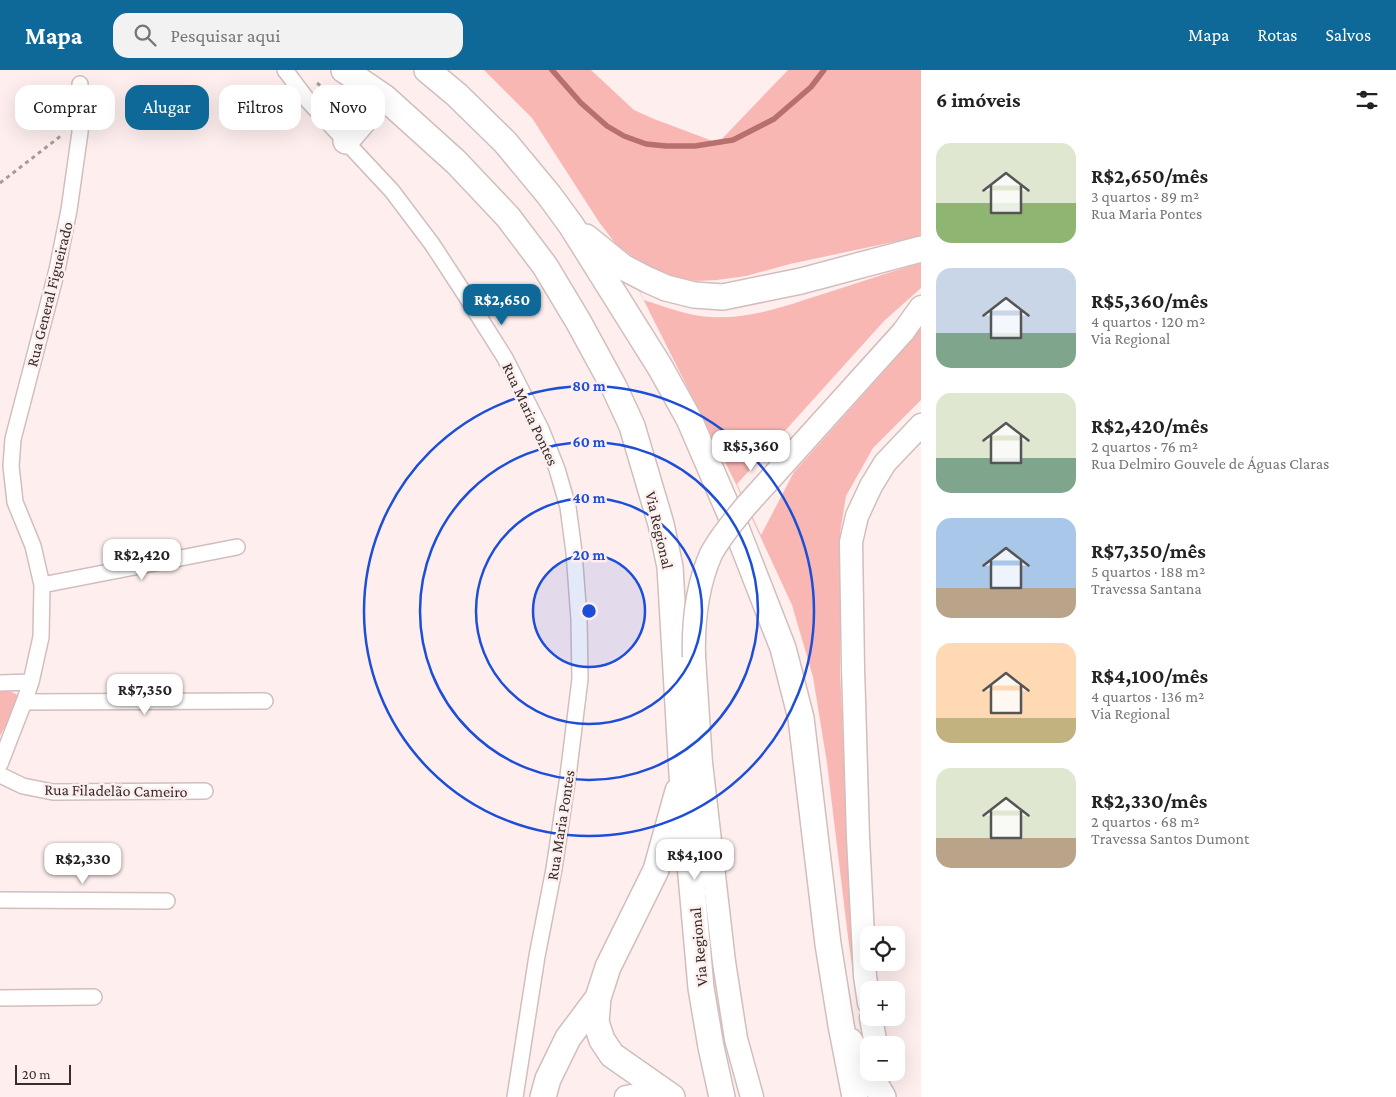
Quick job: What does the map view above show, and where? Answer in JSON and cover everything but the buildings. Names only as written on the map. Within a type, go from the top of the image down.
[{"type":"main road","name":"Via Regional","points":[[344,70],[357,85]]},
{"type":"main road","points":[[427,70],[457,95],[505,142],[571,225],[660,367],[689,419],[737,530],[783,648],[801,718],[828,944],[855,1097]]},
{"type":"main road","name":"Via Regional","points":[[385,112],[456,162],[508,217],[545,266],[578,321],[614,387],[632,426],[661,524],[670,567],[682,774],[701,988],[710,1047],[722,1097]]},
{"type":"main road","points":[[346,141],[355,130]]},
{"type":"main road","points":[[571,225],[623,267],[648,280],[666,288],[694,295],[723,297],[801,281],[921,249]]},
{"type":"main road","points":[[903,332],[921,307]]},
{"type":"main road","points":[[752,1097],[736,1040],[724,962],[701,762],[694,630],[701,587],[711,555],[725,531],[903,332],[921,316]]},
{"type":"main road","points":[[866,981],[852,667],[851,549],[857,516],[871,486],[885,463],[921,424]]},
{"type":"main road","points":[[672,1097],[612,1055],[602,1040],[596,1022],[598,998],[608,967],[656,870],[682,774]]},
{"type":"main road","points":[[543,1097],[548,1079],[568,1038],[598,998]]},
{"type":"main road","points":[[841,1025],[882,1097]]},
{"type":"main road","points":[[884,1081],[888,1097]]},
{"type":"main road","points":[[626,1097],[643,1094],[667,1097]]},
{"type":"street","name":"Rua Maria Pontes","points":[[285,70],[309,102],[392,191],[432,244],[505,358],[541,429],[557,469],[568,507],[574,552],[579,619],[580,679],[554,869],[537,956],[514,1097]]},
{"type":"street","name":"Rua General Figueirado","points":[[0,764],[24,702],[41,637],[42,585],[33,546],[7,504],[13,439],[57,270],[69,210],[79,130]]},
{"type":"street","points":[[42,585],[237,547]]},
{"type":"street","points":[[0,683],[30,682]]},
{"type":"street","points":[[24,702],[266,701]]},
{"type":"street","name":"Rua Filadelão Cameiro","points":[[0,775],[23,786],[53,792],[205,791]]},
{"type":"street","points":[[0,900],[166,901]]},
{"type":"street","points":[[0,998],[94,997]]},
{"type":"path","points":[[311,78],[320,85]]},
{"type":"path","points":[[0,183],[69,130]]},
{"type":"shaded area","points":[[484,70],[591,70],[634,110],[718,143],[788,70],[921,70],[921,236],[790,264],[746,276],[696,281],[668,276],[640,262],[616,244],[644,300],[685,313],[711,317],[735,317],[770,310],[921,263],[921,288],[884,321],[737,484],[761,535],[794,472],[921,328],[921,400],[873,448],[846,496],[840,533],[840,671],[857,1000],[827,763],[813,677],[792,605],[736,484],[615,243],[599,222],[532,118]]},
{"type":"shaded area","points":[[0,687],[16,694],[22,700],[14,718],[6,725],[0,736]]},
{"type":"waterway","points":[[552,70],[581,103],[607,126],[624,136],[646,144],[666,146],[695,146],[733,140],[774,119],[811,87],[824,70]]}]
